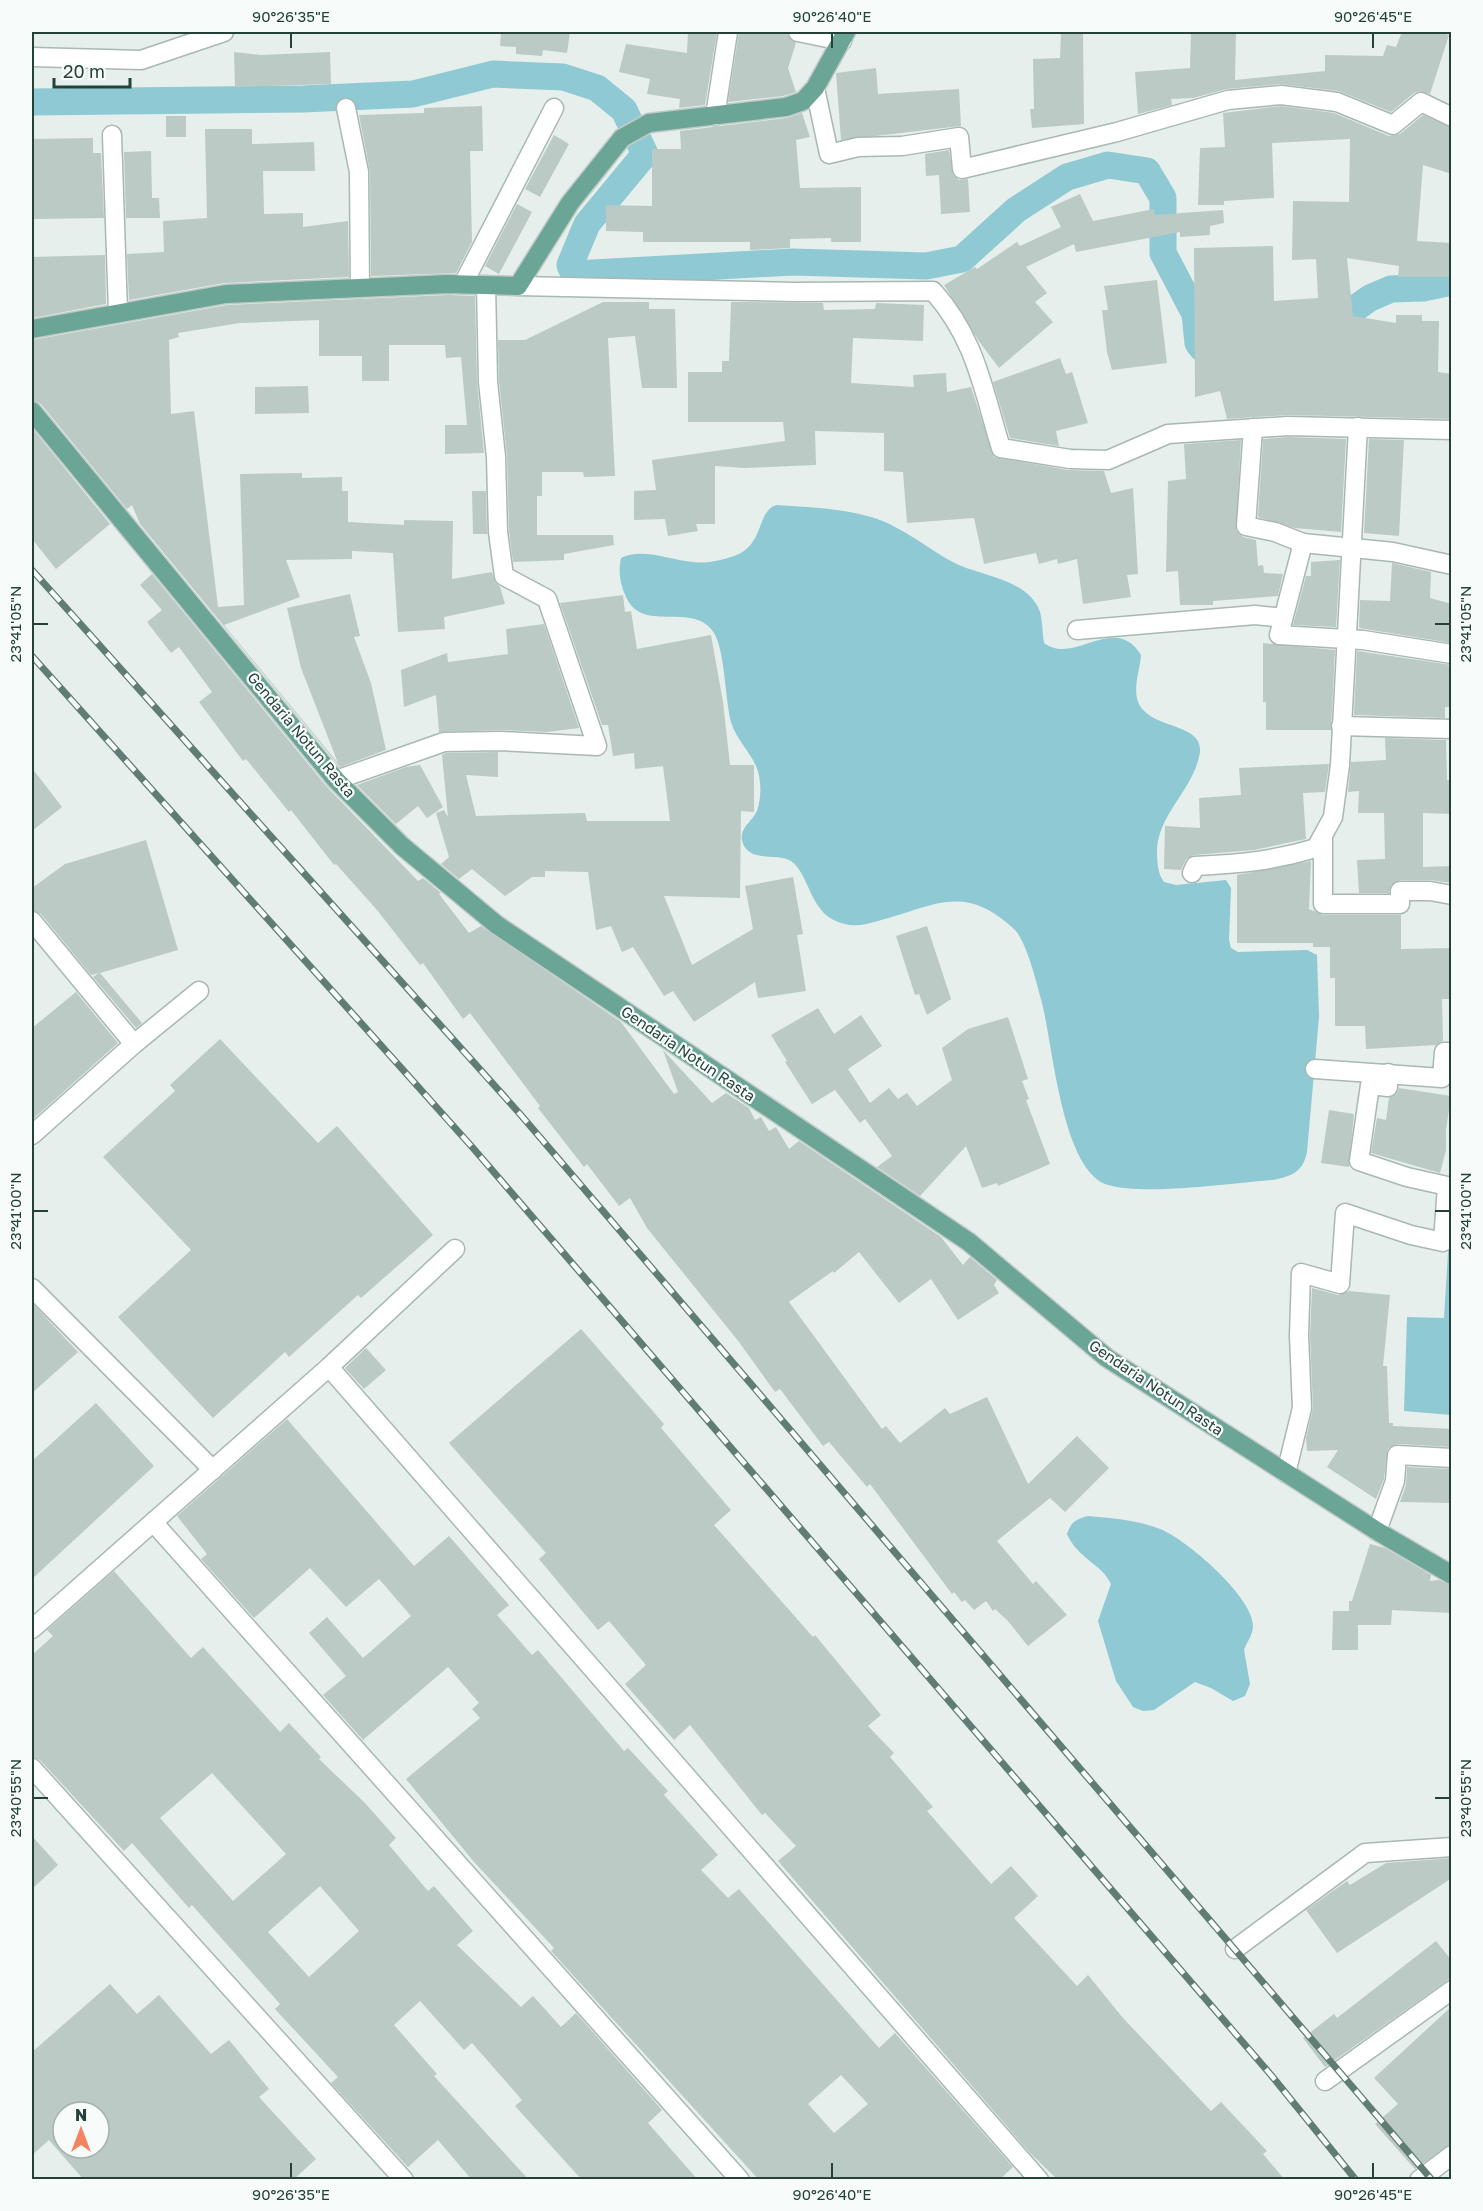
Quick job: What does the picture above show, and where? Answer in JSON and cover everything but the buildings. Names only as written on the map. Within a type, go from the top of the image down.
[{"type":"main road","points":[[32,329],[225,294],[463,284],[518,286],[570,204],[622,138],[649,123],[786,107],[803,101],[815,88],[844,36]]},
{"type":"main road","name":"Gendaria Notun Rasta","points":[[32,411],[336,780],[402,846],[497,925],[969,1242],[1107,1358],[1377,1531],[1452,1575]]},
{"type":"street","points":[[32,57],[141,60],[224,32]]},
{"type":"street","points":[[715,116],[728,32]]},
{"type":"street","points":[[798,32],[844,36]]},
{"type":"street","points":[[815,88],[829,154],[858,147],[902,146],[959,137],[962,169],[1117,132],[1228,100],[1281,95],[1336,102],[1393,125],[1421,102],[1452,117]]},
{"type":"street","points":[[346,108],[359,172],[360,288]]},
{"type":"street","points":[[463,284],[554,108]]},
{"type":"street","points":[[112,135],[118,312]]},
{"type":"street","points":[[336,780],[444,742],[501,741],[597,747],[579,688],[556,631],[547,599],[504,576],[498,532],[496,457],[488,382],[486,285]]},
{"type":"street","points":[[518,286],[933,291],[945,305],[961,331],[982,377],[1001,448],[1070,459],[1108,460],[1168,434],[1288,426],[1452,430]]},
{"type":"street","points":[[1252,428],[1246,526],[1275,532],[1303,543],[1393,552],[1452,565]]},
{"type":"street","points":[[1192,873],[1195,867],[1241,865],[1277,859],[1316,848],[1334,817],[1340,765],[1358,428]]},
{"type":"street","points":[[1303,543],[1279,635],[1347,640],[1452,654]]},
{"type":"street","points":[[1077,630],[1255,615],[1275,617],[1281,621]]},
{"type":"street","points":[[1341,726],[1452,729]]},
{"type":"street","points":[[1323,836],[1323,904],[1400,904],[1400,891],[1430,891],[1452,895]]},
{"type":"street","points":[[32,921],[134,1044]]},
{"type":"street","points":[[32,1136],[134,1044],[199,991]]},
{"type":"street","points":[[1315,1069],[1442,1078],[1444,1052],[1452,1052]]},
{"type":"street","points":[[1286,1473],[1302,1408],[1299,1336],[1301,1273],[1340,1284],[1345,1213],[1411,1235],[1443,1242],[1447,1186],[1407,1178],[1359,1161],[1370,1085],[1388,1087],[1388,1073]]},
{"type":"street","points":[[32,1629],[329,1367],[455,1249]]},
{"type":"street","points":[[32,1288],[213,1470]]},
{"type":"street","points":[[329,1367],[1040,2180]]},
{"type":"street","points":[[1377,1531],[1395,1481],[1397,1455],[1452,1458]]},
{"type":"street","points":[[153,1522],[740,2180]]},
{"type":"street","points":[[32,1768],[404,2180]]},
{"type":"street","points":[[1235,1949],[1365,1853],[1452,1847]]},
{"type":"street","points":[[1325,2081],[1452,1990]]},
{"type":"street","points":[[1419,2180],[1452,2155]]},
{"type":"water","points":[[776,505],[836,510],[871,517],[902,531],[951,561],[1010,583],[1031,597],[1040,611],[1044,643],[1056,648],[1068,649],[1107,638],[1119,638],[1131,643],[1141,655],[1136,686],[1139,704],[1154,718],[1193,736],[1199,743],[1200,752],[1190,779],[1168,815],[1158,841],[1157,856],[1162,879],[1164,882],[1176,885],[1226,880],[1231,888],[1229,940],[1231,948],[1238,952],[1307,950],[1317,955],[1319,1017],[1307,1152],[1303,1164],[1296,1172],[1273,1180],[1189,1188],[1144,1189],[1108,1185],[1092,1175],[1079,1156],[1069,1131],[1061,1103],[1041,999],[1027,953],[1015,930],[997,915],[980,906],[964,902],[933,905],[866,924],[845,924],[833,920],[817,905],[798,867],[791,861],[785,858],[756,855],[745,847],[742,840],[744,828],[757,811],[760,797],[759,774],[731,722],[718,641],[705,624],[694,619],[644,614],[634,608],[622,587],[620,563],[621,558],[638,554],[698,562],[734,556],[751,544],[765,514]]},
{"type":"water","points":[[1451,1205],[1451,1415],[1404,1411],[1407,1317],[1444,1318]]},
{"type":"water","points":[[1088,1516],[1133,1521],[1160,1529],[1201,1556],[1230,1585],[1242,1599],[1250,1613],[1253,1625],[1244,1650],[1250,1684],[1245,1696],[1233,1701],[1195,1682],[1154,1710],[1143,1711],[1133,1707],[1116,1681],[1098,1621],[1111,1584],[1102,1571],[1077,1550],[1067,1534],[1074,1522]]},
{"type":"waterway","points":[[32,102],[303,99],[413,94],[493,74],[563,77],[597,88],[624,110],[645,154],[587,224],[570,265],[574,274],[793,262],[926,266],[962,259],[1016,210],[1067,177],[1108,165],[1147,171],[1163,198],[1163,253],[1195,314],[1198,343],[1202,348]]},
{"type":"waterway","points":[[1322,332],[1370,298],[1391,289],[1423,288],[1452,282]]},
{"type":"railway","points":[[32,570],[520,1114],[1432,2180]]},
{"type":"railway","points":[[32,656],[473,1148],[1271,2075],[1356,2180]]}]
